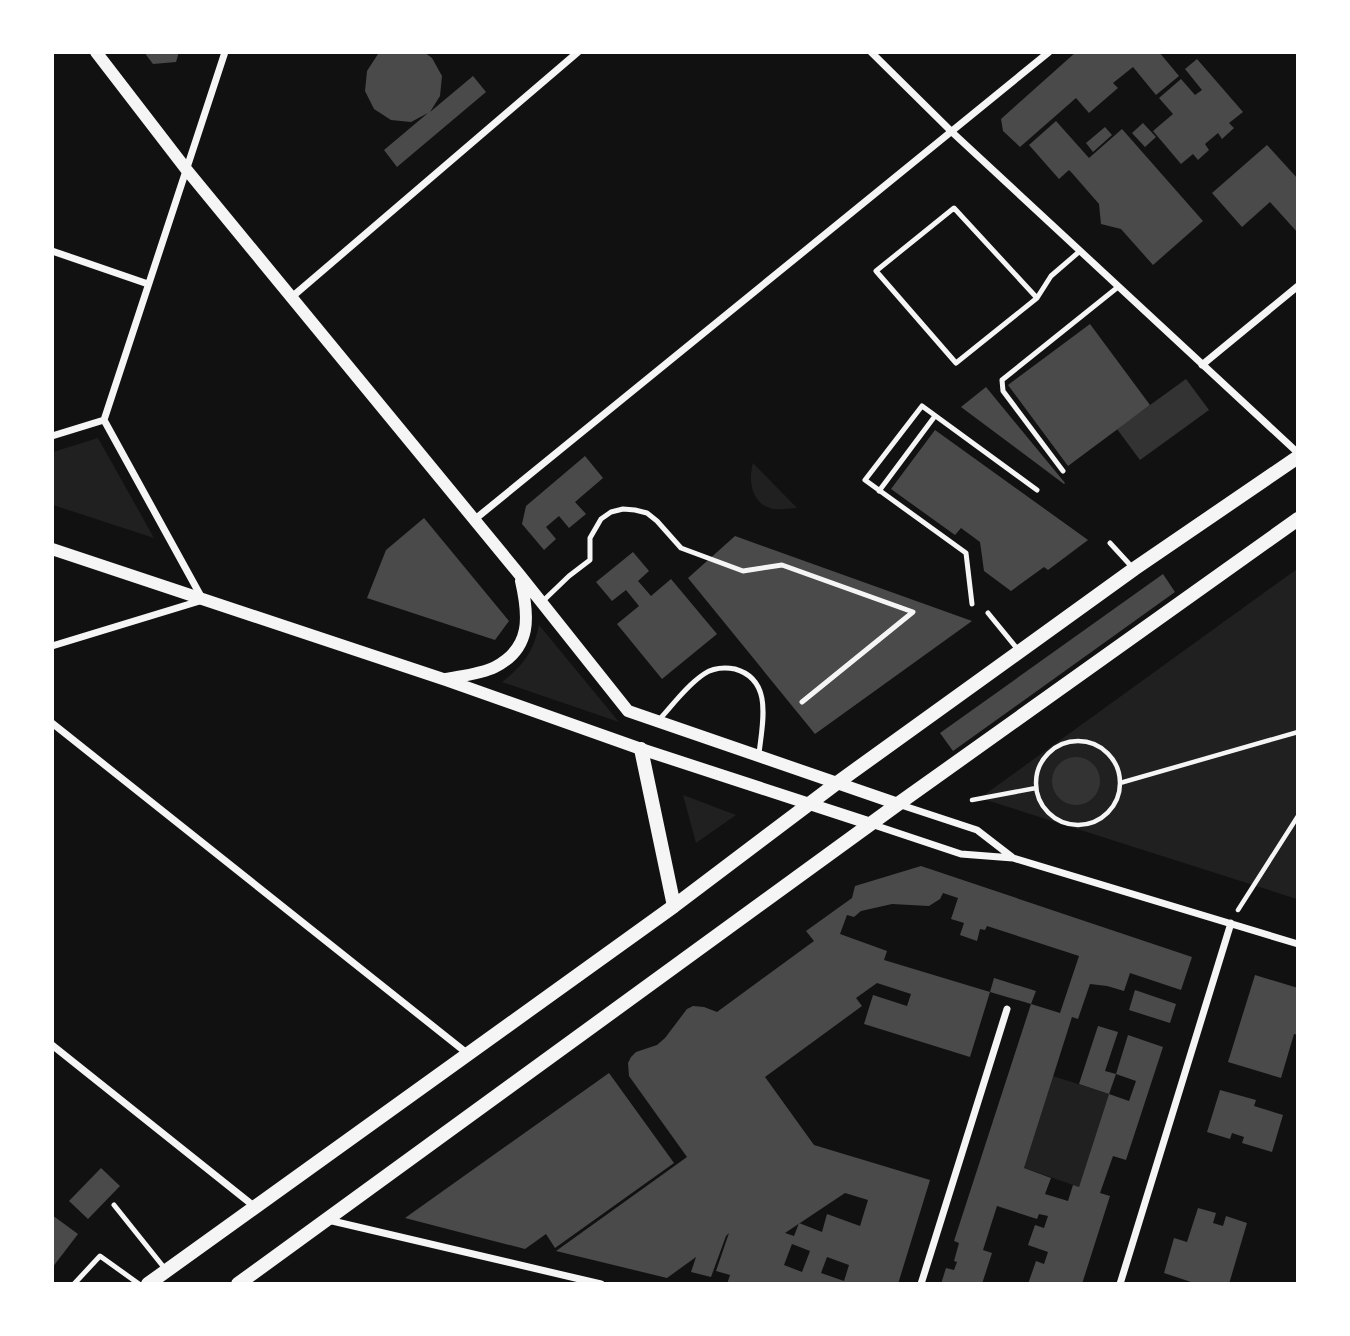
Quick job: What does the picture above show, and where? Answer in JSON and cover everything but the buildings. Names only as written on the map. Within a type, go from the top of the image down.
[{"type":"main road","points":[[148,1283],[674,906],[837,783],[1297,455]]},
{"type":"main road","points":[[238,1283],[898,804],[1297,519]]},
{"type":"main road","points":[[641,749],[674,906]]},
{"type":"street","points":[[96,52],[186,169],[293,296],[628,711],[977,830],[1013,858]]},
{"type":"street","points":[[203,600],[104,419],[225,52]]},
{"type":"street","points":[[293,296],[578,52]]},
{"type":"street","points":[[871,52],[953,133],[1297,455]]},
{"type":"street","points":[[474,520],[953,133],[1049,52]]},
{"type":"street","points":[[52,251],[148,285]]},
{"type":"street","points":[[1202,365],[1297,286]]},
{"type":"street","points":[[52,436],[104,419]]},
{"type":"street","points":[[52,549],[446,680],[641,749],[961,854],[1013,858],[1297,944]]},
{"type":"street","points":[[446,680],[493,668],[510,657],[522,640],[527,621],[519,574]]},
{"type":"street","points":[[52,646],[203,600]]},
{"type":"street","points":[[52,723],[468,1055]]},
{"type":"street","points":[[1121,1283],[1231,923]]},
{"type":"street","points":[[922,1283],[1007,1009]]},
{"type":"street","points":[[52,1045],[254,1207]]},
{"type":"street","points":[[324,1219],[601,1283]]},
{"type":"lane","points":[[1037,298],[954,208],[876,271],[956,363],[1037,298],[1051,276],[1080,251]]},
{"type":"lane","points":[[1063,471],[1003,391],[1002,380],[1118,287]]},
{"type":"lane","points":[[972,604],[966,553],[865,480],[922,406],[1037,490]]},
{"type":"lane","points":[[879,491],[935,416]]},
{"type":"lane","points":[[540,603],[590,560],[590,538],[594,528],[611,513],[623,509],[647,513],[681,548],[743,571],[782,565],[913,612],[802,702]]},
{"type":"lane","points":[[1110,542],[1134,569]]},
{"type":"lane","points":[[988,613],[1020,652]]},
{"type":"lane","points":[[656,722],[706,672],[718,668],[741,671],[758,686],[763,697],[759,757]]},
{"type":"lane","points":[[114,1205],[166,1270]]},
{"type":"lane","points":[[74,1283],[100,1256],[139,1283]]},
{"type":"path","points":[[1120,783],[1297,732]]},
{"type":"path","points":[[1082,740],[1105,750],[1119,771],[1118,796],[1113,807],[1093,822],[1080,825],[1056,819],[1039,800],[1036,788],[1040,764],[1047,753],[1069,741],[1082,740]]},
{"type":"path","points":[[972,800],[1036,788]]},
{"type":"path","points":[[1231,923],[1297,816]]},
{"type":"shaded area","points":[[1186,379],[1209,410],[1140,460],[1117,429]]},
{"type":"shaded area","points":[[98,438],[154,538],[53,505],[53,452]]},
{"type":"shaded area","points":[[753,463],[797,508],[774,509],[760,503],[751,484]]},
{"type":"shaded area","points":[[1297,569],[1297,899],[980,798]]},
{"type":"shaded area","points":[[539,625],[619,722],[502,682],[526,657],[534,643]]},
{"type":"shaded area","points":[[1076,757],[1093,764],[1100,781],[1093,798],[1076,805],[1059,798],[1052,781],[1059,764]]},
{"type":"shaded area","points":[[683,795],[736,815],[696,843]]},
{"type":"shaded area","points":[[1053,1076],[1109,1094],[1079,1187],[1024,1168]]}]
